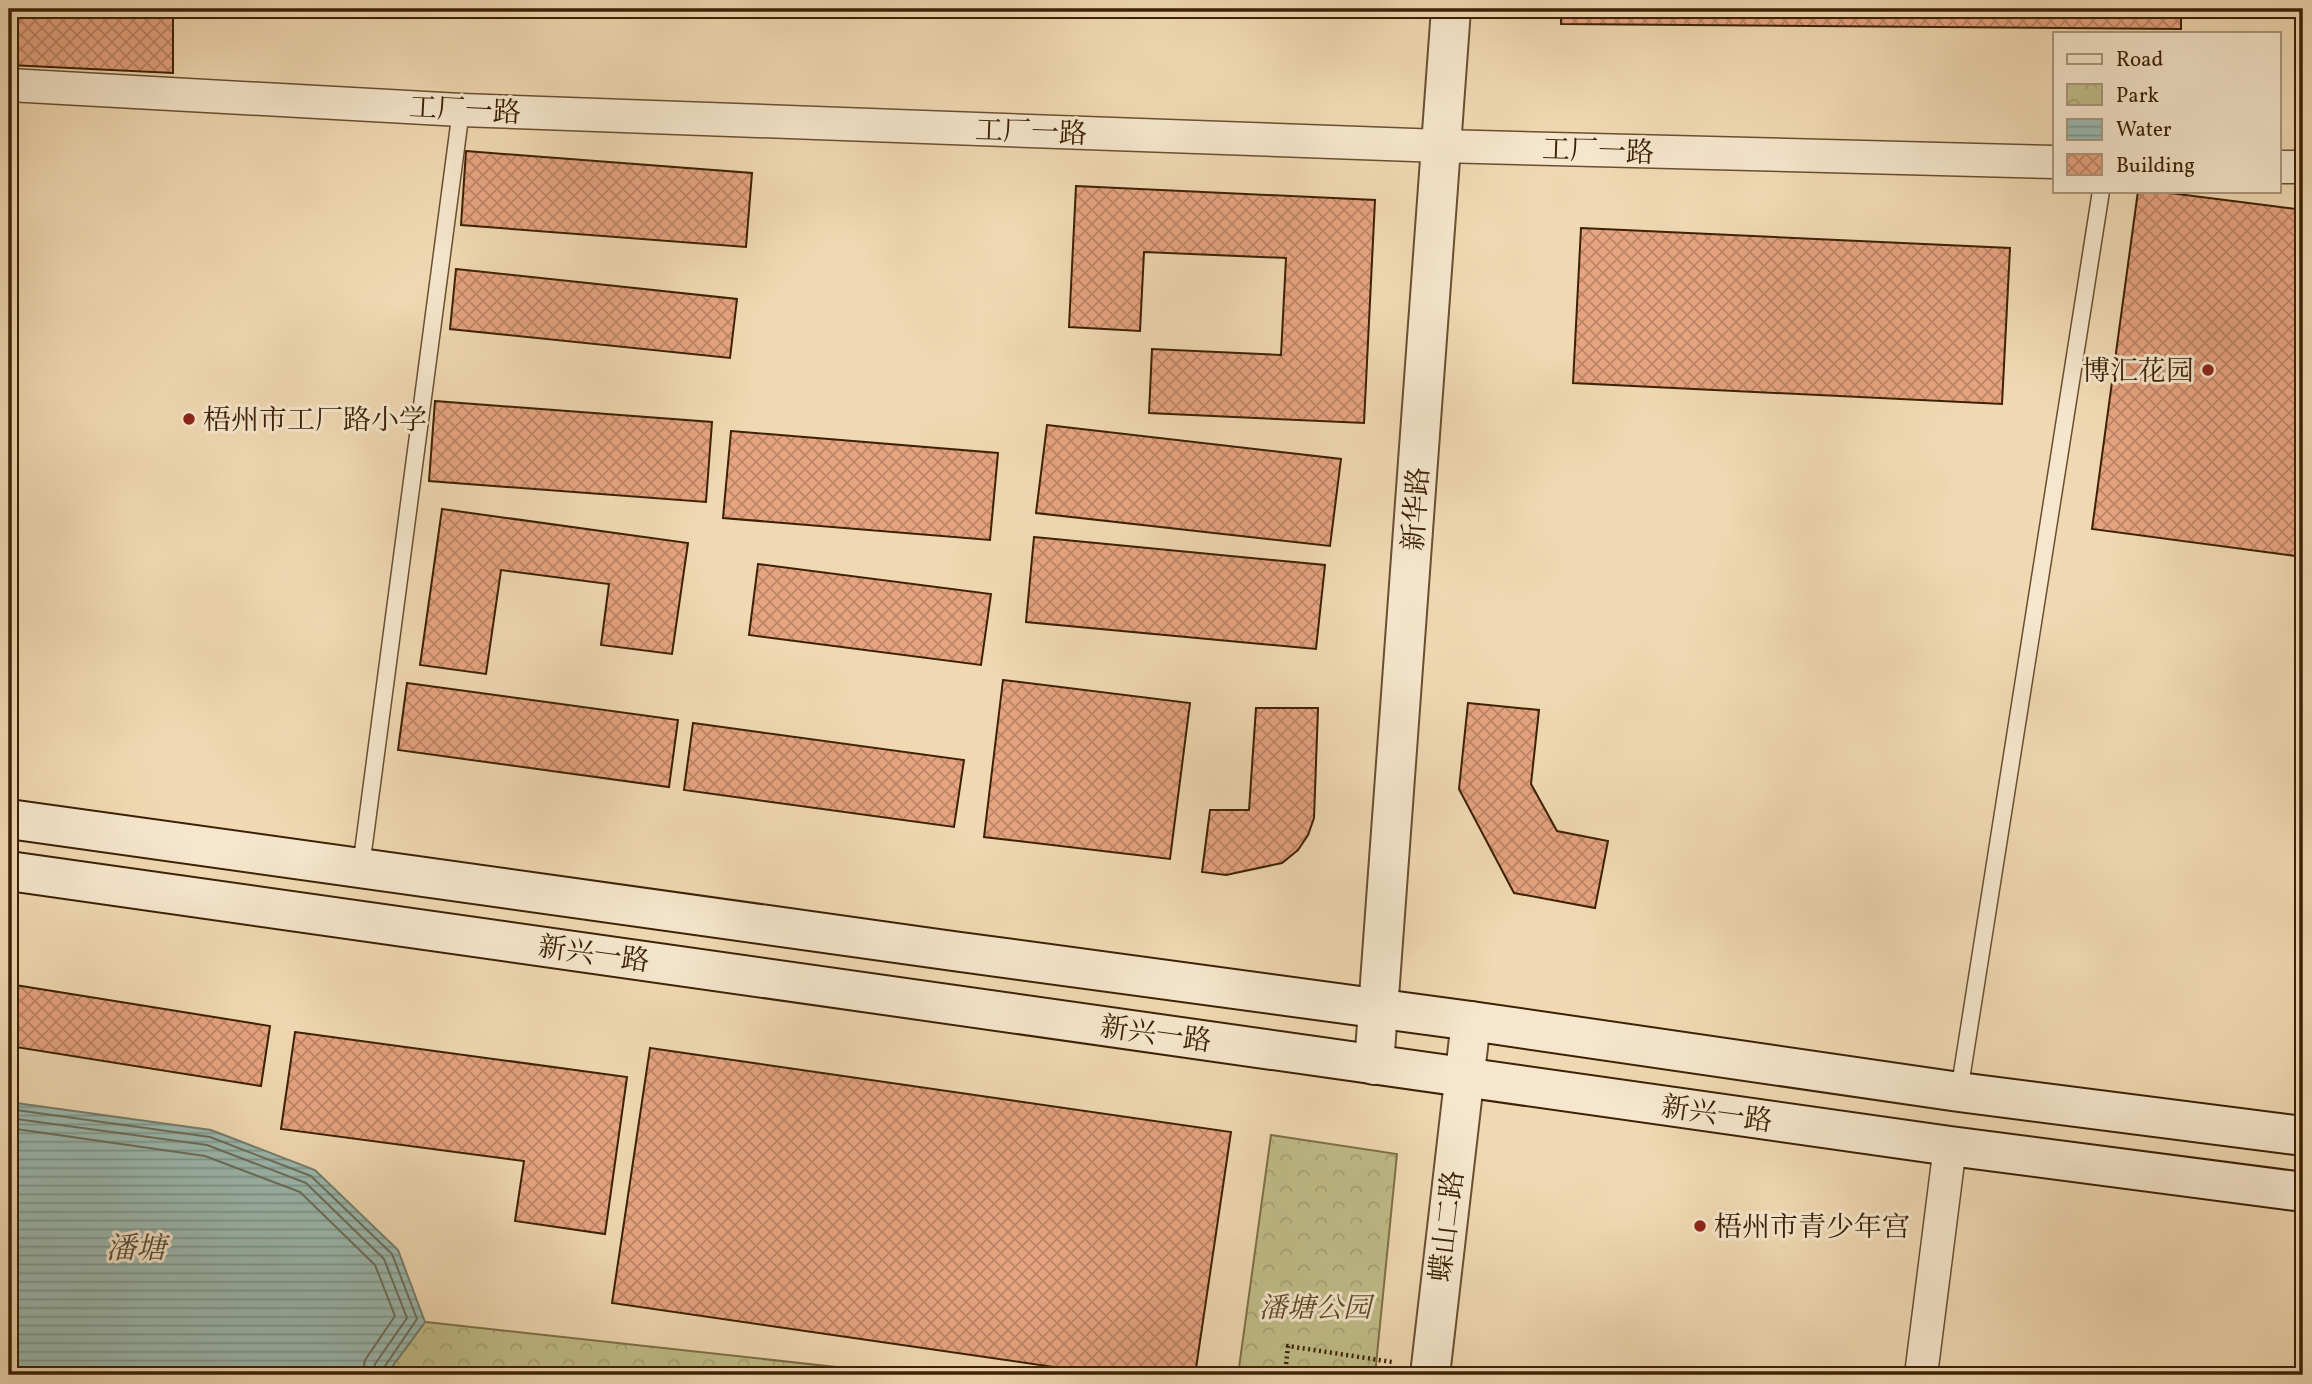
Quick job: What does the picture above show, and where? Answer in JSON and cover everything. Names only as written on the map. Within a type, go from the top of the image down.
[{"type":"main road","name":"新华路","points":[[1374,1065],[1451,9]]},
{"type":"main road","name":"新兴一路","points":[[9,819],[1471,1021],[1959,1092],[2303,1136]]},
{"type":"main road","name":"新兴一路","points":[[9,871],[1951,1146],[2303,1192]]},
{"type":"main road","name":"蝶山二路","points":[[1430,1371],[1471,1021]]},
{"type":"street","name":"工厂一路","points":[[9,85],[461,110],[1441,146],[2053,162]]},
{"type":"street","points":[[2280,167],[2303,167]]},
{"type":"street","points":[[1921,1375],[1951,1146]]},
{"type":"lane","points":[[361,867],[461,110]]},
{"type":"lane","points":[[1959,1092],[2101,192]]},
{"type":"path","points":[[1285,1375],[1287,1346],[1430,1371]]},
{"type":"green space","name":"潘塘公园","points":[[1271,1135],[1397,1154],[1375,1375],[1238,1375]]},
{"type":"green space","points":[[426,1322],[909,1375],[386,1375]]},
{"type":"water","name":"潘塘","points":[[9,1102],[211,1130],[315,1170],[398,1250],[425,1322],[386,1375],[9,1375]]},
{"type":"building","points":[[9,9],[173,9],[173,73],[9,65]]},
{"type":"building","points":[[1561,9],[2181,9],[2181,29],[1561,24]]},
{"type":"building","points":[[466,151],[752,173],[746,247],[461,225]]},
{"type":"building","points":[[1076,186],[1375,200],[1364,423],[1149,413],[1152,349],[1281,355],[1286,258],[1144,252],[1140,331],[1069,327]]},
{"type":"building","name":"博汇花园","points":[[2138,192],[2162,192],[2303,210],[2303,557],[2092,529]]},
{"type":"building","points":[[1581,228],[2010,248],[2002,404],[1573,383]]},
{"type":"building","points":[[456,269],[737,299],[730,358],[450,329]]},
{"type":"building","points":[[435,401],[712,422],[706,502],[429,481]]},
{"type":"building","points":[[1047,425],[1341,459],[1330,546],[1036,513]]},
{"type":"building","points":[[731,431],[998,453],[990,540],[723,518]]},
{"type":"building","points":[[442,509],[688,543],[672,654],[601,645],[609,584],[501,570],[486,674],[420,665]]},
{"type":"building","points":[[1034,537],[1325,565],[1316,649],[1026,622]]},
{"type":"building","points":[[758,564],[991,594],[981,665],[749,635]]},
{"type":"building","points":[[1003,680],[1190,703],[1170,859],[984,837]]},
{"type":"building","points":[[407,683],[678,720],[669,787],[398,750]]},
{"type":"building","points":[[1468,703],[1539,710],[1531,784],[1557,831],[1608,841],[1595,908],[1514,893],[1459,789]]},
{"type":"building","points":[[1256,708],[1318,708],[1314,818],[1308,835],[1298,850],[1282,863],[1226,875],[1202,872],[1210,810],[1249,810]]},
{"type":"building","points":[[693,723],[964,760],[954,827],[684,790]]},
{"type":"building","points":[[9,984],[270,1026],[261,1086],[9,1046]]},
{"type":"building","points":[[295,1032],[627,1077],[605,1234],[515,1221],[524,1161],[281,1129]]},
{"type":"building","points":[[650,1048],[1231,1132],[1195,1375],[1109,1375],[612,1303]]},
{"type":"place","name":"博汇花园","points":[[2208,370]]},
{"type":"place","name":"梧州市工厂路小学","points":[[189,419]]},
{"type":"place","name":"梧州市青少年宫","points":[[1700,1226]]}]
